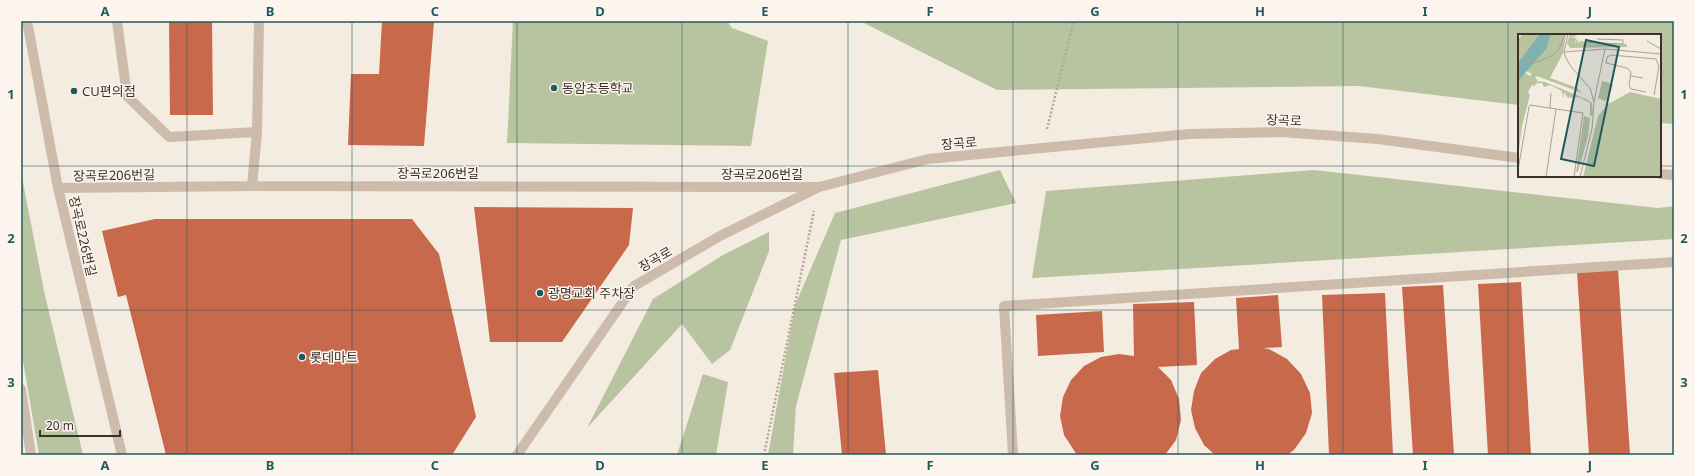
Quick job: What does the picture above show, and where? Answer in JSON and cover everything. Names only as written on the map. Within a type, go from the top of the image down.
[{"type":"street","name":"장곡로226번길","points":[[27,21],[58,188],[122,455]]},
{"type":"street","points":[[117,21],[127,96],[169,137],[257,132]]},
{"type":"street","points":[[252,186],[257,132],[259,21]]},
{"type":"street","name":"장곡로","points":[[517,455],[634,286],[720,236],[819,187],[928,159],[1189,134],[1282,132],[1378,139],[1518,158]]},
{"type":"street","points":[[1661,174],[1674,175]]},
{"type":"street","name":"장곡로206번길","points":[[58,188],[252,186],[819,187]]},
{"type":"street","points":[[1013,455],[1004,306],[1674,262]]},
{"type":"street","points":[[21,389],[31,455]]},
{"type":"path","points":[[1042,148],[1073,24],[1069,21]]},
{"type":"path","points":[[764,455],[819,187]]},
{"type":"green space","points":[[513,21],[727,21],[732,28],[768,41],[751,146],[507,143]]},
{"type":"green space","points":[[860,21],[1674,21],[1674,124],[1661,123],[1661,34],[1518,34],[1518,105],[1359,86],[997,90]]},
{"type":"green space","points":[[1000,170],[1016,203],[841,240],[796,406],[793,455],[768,455],[795,305],[835,213]]},
{"type":"green space","points":[[1314,170],[1658,208],[1674,206],[1674,239],[1032,278],[1046,191]]},
{"type":"green space","points":[[21,172],[44,291],[83,455],[39,455],[21,349]]},
{"type":"green space","points":[[769,232],[769,251],[730,350],[712,364],[682,324],[587,428],[653,299],[723,255]]},
{"type":"green space","points":[[703,374],[728,382],[716,455],[677,455]]},
{"type":"building","points":[[169,21],[212,21],[213,115],[170,115]]},
{"type":"building","points":[[382,21],[434,21],[424,146],[348,145],[351,74],[379,74]]},
{"type":"building","name":"광명교회 주차장","points":[[474,207],[633,208],[629,245],[562,342],[490,342]]},
{"type":"building","name":"롯데마트","points":[[155,219],[412,219],[439,254],[476,417],[452,455],[166,455],[126,295],[118,297],[102,231]]},
{"type":"building","points":[[1618,269],[1630,455],[1589,455],[1577,272]]},
{"type":"building","points":[[1521,282],[1531,455],[1488,455],[1478,284]]},
{"type":"building","points":[[1443,285],[1454,455],[1413,455],[1402,287]]},
{"type":"building","points":[[1385,293],[1393,455],[1329,455],[1322,295]]},
{"type":"building","points":[[1278,295],[1282,347],[1263,348],[1269,349],[1287,359],[1301,374],[1310,393],[1312,413],[1306,433],[1294,450],[1287,455],[1215,455],[1204,445],[1195,428],[1191,410],[1194,391],[1201,373],[1215,359],[1231,350],[1239,349],[1236,298]]},
{"type":"building","points":[[1194,302],[1197,365],[1158,367],[1171,380],[1179,399],[1181,420],[1176,440],[1165,455],[1077,455],[1064,435],[1060,416],[1063,397],[1071,380],[1084,366],[1101,357],[1119,354],[1134,356],[1133,304]]},
{"type":"building","points":[[1102,311],[1104,352],[1038,356],[1036,315]]},
{"type":"building","points":[[878,370],[886,455],[842,455],[834,373]]},
{"type":"place","name":"동암초등학교","points":[[554,88]]},
{"type":"place","name":"CU편의점","points":[[74,91]]},
{"type":"place","name":"광명교회 주차장","points":[[540,293]]},
{"type":"place","name":"롯데마트","points":[[302,357]]}]
